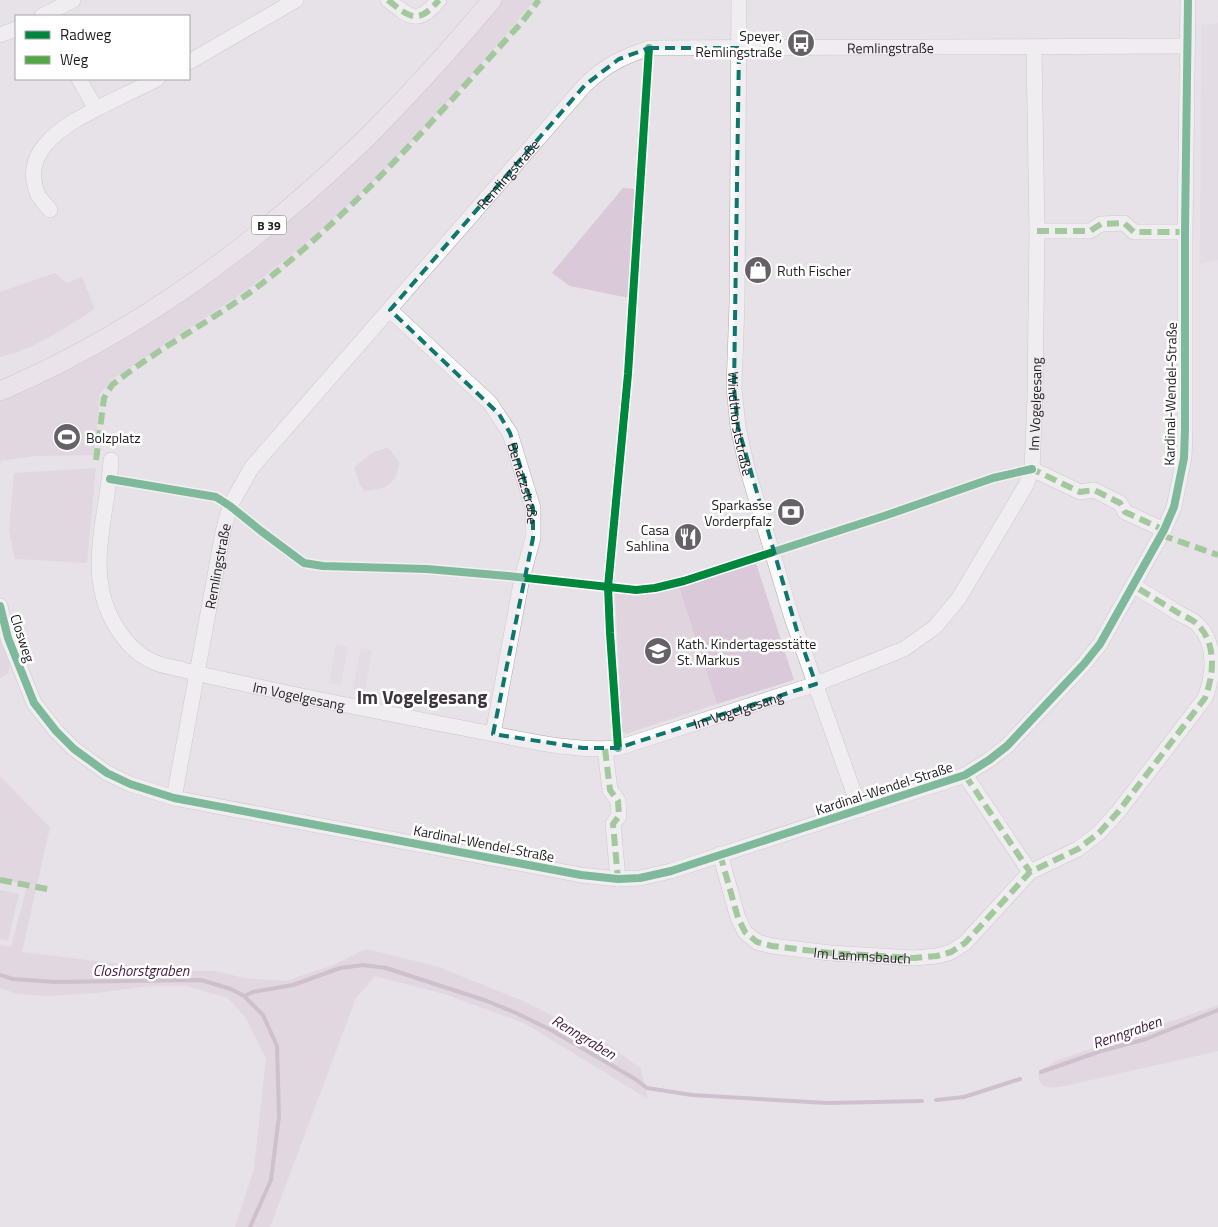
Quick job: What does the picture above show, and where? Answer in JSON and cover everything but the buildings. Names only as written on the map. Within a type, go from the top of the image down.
[{"type":"main road","name":"B 39","points":[[0,391],[42,372],[116,332],[183,289],[237,250],[299,200],[360,144],[444,56],[492,0]]},
{"type":"street","points":[[46,15],[73,0]]},
{"type":"street","points":[[190,61],[296,0]]},
{"type":"street","points":[[388,0],[402,11],[416,17],[423,16],[439,0]]},
{"type":"street","name":"Windthorststraße","points":[[739,0],[737,303],[734,388],[738,427],[747,468],[792,618],[860,810]]},
{"type":"street","name":"Kardinal-Wendel-Straße","points":[[23,678],[34,703],[56,731],[74,749],[107,773],[130,784],[174,798],[581,875],[618,879],[640,878],[670,871],[965,775],[1007,746],[1084,664],[1100,644],[1134,586],[1174,507],[1184,458],[1186,46],[1188,0]]},
{"type":"street","points":[[0,35],[15,28]]},
{"type":"street","name":"Remlingstraße","points":[[174,798],[223,532],[230,506],[252,467],[585,84],[600,70],[619,59],[649,48],[1186,46]]},
{"type":"street","name":"Im Vogelgesang","points":[[111,460],[99,555],[100,586],[114,622],[133,649],[153,662],[197,673],[376,712],[493,734],[550,744],[605,749],[618,748],[816,684],[904,649],[936,628],[959,598],[1026,485],[1032,469],[1035,399],[1037,230],[1034,48]]},
{"type":"street","points":[[80,80],[96,110]]},
{"type":"street","points":[[50,210],[39,196],[34,174],[37,158],[49,140],[61,129],[155,80]]},
{"type":"street","points":[[1037,230],[1090,231],[1101,224],[1124,223],[1134,232],[1185,232]]},
{"type":"street","name":"Bernatzstraße","points":[[390,310],[490,403],[499,414],[510,433],[533,508],[532,538],[522,578],[493,734]]},
{"type":"street","points":[[1032,469],[1080,492],[1094,490],[1120,503],[1125,512],[1164,530]]},
{"type":"street","name":"Im Lammsbauch","points":[[720,854],[738,918],[745,932],[757,942],[772,946],[830,953],[905,957],[937,956],[951,952],[965,943],[1030,872],[1078,849],[1099,833],[1118,812],[1205,698],[1211,682],[1212,668],[1210,649],[1206,636],[1197,624],[1134,586]]},
{"type":"street","name":"Closweg","points":[[0,606],[8,638],[23,678]]},
{"type":"street","points":[[605,749],[610,790],[618,802],[619,816],[613,824],[618,879]]},
{"type":"street","points":[[965,775],[1030,872]]},
{"type":"highlighted area","points":[[649,48],[739,48],[734,388],[738,427],[797,631],[816,684],[618,748],[583,748],[493,734],[533,538],[533,508],[510,433],[499,414],[390,310],[585,85],[619,59]]},
{"type":"shaded area","points":[[503,0],[535,0],[476,70],[375,180],[312,238],[251,287],[113,379],[100,394],[94,455],[35,456],[1,461],[0,466],[0,400],[229,267],[280,229],[325,189],[477,31]]},
{"type":"shaded area","points":[[1218,23],[1218,260],[1200,264],[1201,25]]},
{"type":"shaded area","points":[[623,188],[636,189],[629,298],[570,286],[552,273]]},
{"type":"shaded area","points":[[55,273],[67,283],[82,277],[95,309],[38,343],[0,357],[0,292]]},
{"type":"shaded area","points":[[388,447],[399,462],[396,476],[393,481],[384,487],[364,491],[354,467],[372,453]]},
{"type":"shaded area","points":[[96,468],[87,563],[15,559],[9,531],[14,473]]},
{"type":"shaded area","points":[[756,563],[794,680],[717,704],[679,587]]},
{"type":"shaded area","name":"Kath. Kindertagesstätte St. Markus","points":[[679,587],[717,704],[626,734],[622,731],[615,593],[647,593]]},
{"type":"shaded area","points":[[0,637],[10,664],[8,674],[0,678]]},
{"type":"shaded area","points":[[336,644],[348,647],[341,685],[329,683]]},
{"type":"shaded area","points":[[361,648],[372,650],[365,691],[353,689]]},
{"type":"shaded area","points":[[0,776],[50,827],[22,952],[178,971],[216,971],[244,978],[286,981],[333,965],[366,949],[436,966],[523,1001],[605,1042],[641,1069],[648,1099],[524,1023],[444,994],[375,976],[356,998],[270,1227],[235,1227],[254,1169],[266,1059],[246,1018],[228,998],[187,986],[151,986],[96,993],[47,996],[17,994],[0,988],[0,945],[11,947],[27,886],[0,878]]},
{"type":"shaded area","points":[[0,890],[19,894],[8,941],[0,939]]},
{"type":"shaded area","points":[[1218,1005],[1218,1051],[1065,1086],[1046,1087],[1040,1082],[1039,1071],[1058,1060]]},
{"type":"waterway","name":"Renngraben","points":[[244,996],[253,992],[293,985],[340,968],[363,965],[386,968],[487,1001],[516,1013],[551,1030],[647,1088],[692,1095],[827,1103],[922,1101]]},
{"type":"waterway","name":"Closhorstgraben","points":[[0,975],[13,979],[55,982],[201,980],[231,989],[244,996],[263,1015],[277,1046],[279,1116],[271,1180],[250,1227]]},
{"type":"waterway","name":"Renngraben","points":[[1041,1072],[1101,1051],[1146,1039],[1218,1010]]},
{"type":"waterway","name":"Renngraben","points":[[936,1100],[964,1097],[1020,1079]]},
{"type":"marked path","points":[[388,0],[408,15],[414,16],[425,13],[439,0]]},
{"type":"marked path","points":[[96,460],[104,398],[112,385],[151,357],[231,306],[304,249],[369,188],[522,22],[539,0]]},
{"type":"marked path","points":[[1037,231],[1090,231],[1101,224],[1124,223],[1134,232],[1185,232]]},
{"type":"marked path","points":[[1029,470],[1032,469],[1080,492],[1094,490],[1120,503],[1125,512],[1164,530]]},
{"type":"marked path","points":[[1161,535],[1218,555]]},
{"type":"marked path","points":[[720,854],[738,918],[745,932],[757,942],[772,946],[830,953],[914,958],[937,956],[951,952],[965,943],[1030,872],[1078,849],[1099,833],[1118,812],[1205,698],[1212,669],[1212,660],[1208,640],[1203,632],[1194,621],[1134,586]]},
{"type":"marked path","points":[[605,749],[610,790],[618,801],[619,816],[613,824],[618,879]]},
{"type":"marked path","points":[[965,775],[1030,872]]},
{"type":"marked path","points":[[0,880],[52,890]]},
{"type":"cycle path","points":[[0,606],[8,638],[34,703],[56,731],[74,749],[107,773],[130,784],[174,798],[581,875],[618,879],[640,878],[671,871],[965,775],[1007,746],[1084,664],[1100,644],[1164,530],[1174,507],[1184,458],[1185,429],[1188,0]]},
{"type":"cycle path","points":[[618,748],[608,587],[628,374],[649,48]]},
{"type":"cycle path","points":[[110,479],[216,497],[304,563],[323,566],[427,569],[636,590],[655,588],[684,581],[887,515],[993,478],[1032,469]]},
{"type":"place","name":"Speyer, Remlingstraße","points":[[801,43]]},
{"type":"place","name":"Ruth Fischer","points":[[758,270]]},
{"type":"place","name":"Bolzplatz","points":[[67,437]]},
{"type":"place","name":"Sparkasse Vorderpfalz","points":[[791,512]]},
{"type":"place","name":"Casa Sahlina","points":[[688,537]]},
{"type":"place","name":"Kath. Kindertagesstätte St. Markus","points":[[658,651]]},
{"type":"district","name":"Im Vogelgesang","points":[[422,696]]}]
